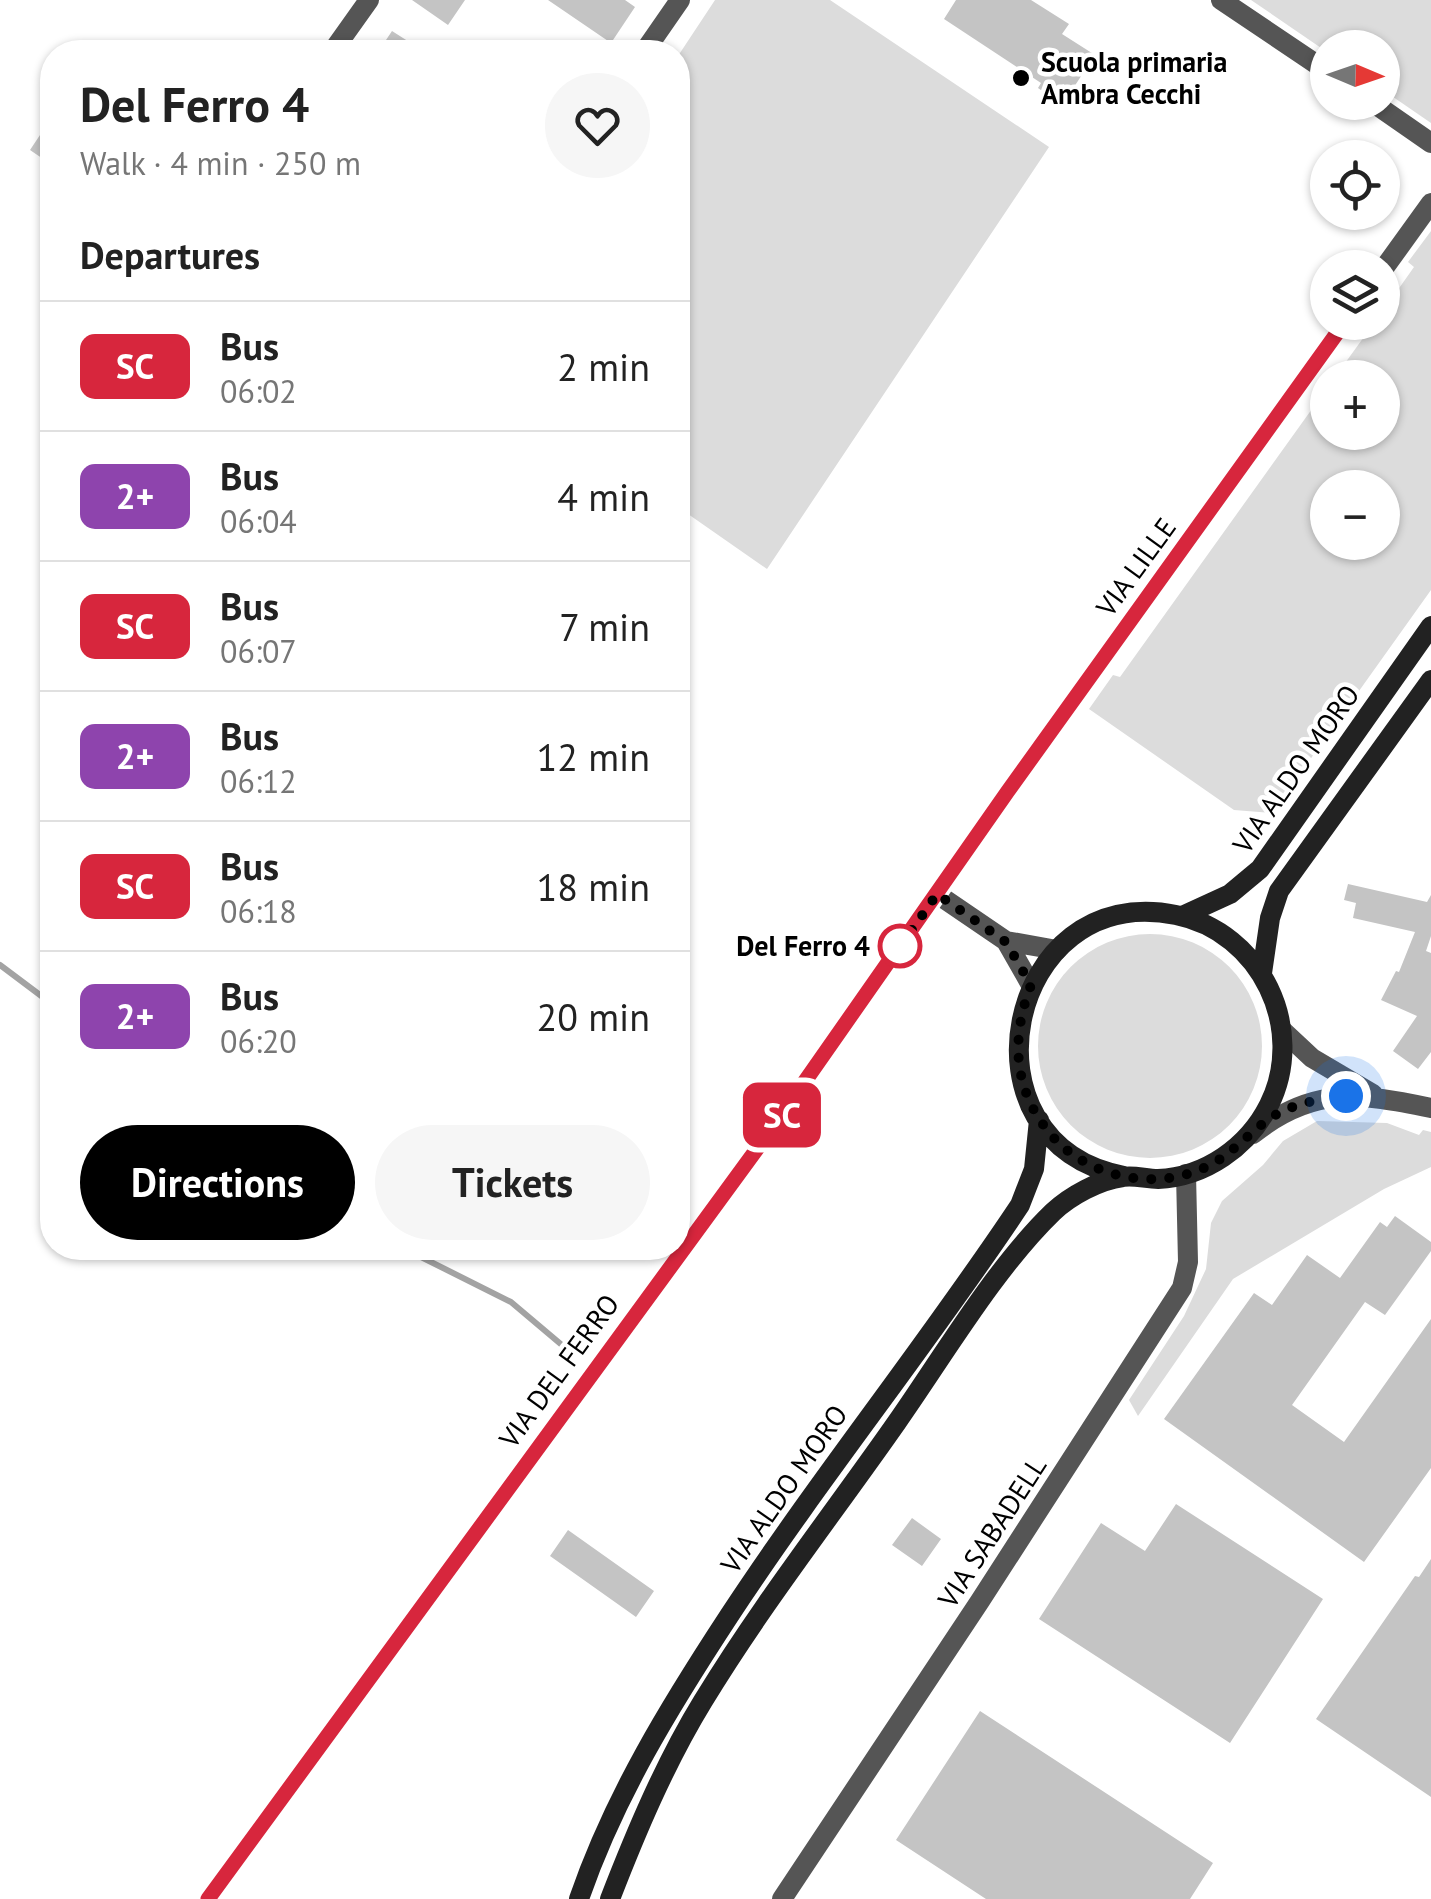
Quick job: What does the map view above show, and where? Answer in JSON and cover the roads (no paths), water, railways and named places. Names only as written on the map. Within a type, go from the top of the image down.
[{"type":"main road","name":"VIA ALDO MORO","points":[[1182,916],[1230,894],[1260,868],[1431,626]]},
{"type":"main road","name":"VIA ALDO MORO","points":[[1262,973],[1270,918],[1279,890],[1431,680]]},
{"type":"main road","name":"VIA ALDO MORO","points":[[1145,912],[1182,916],[1221,933],[1262,973],[1274,998],[1282,1030],[1276,1090],[1243,1141],[1211,1164],[1160,1179],[1100,1170],[1072,1154],[1039,1120],[1020,1077],[1020,1018],[1031,985],[1057,950],[1087,928],[1121,915],[1145,912]]},
{"type":"main road","name":"VIA ALDO MORO","points":[[579,1899],[622,1792],[679,1692],[758,1572],[1020,1205],[1034,1169],[1039,1120]]},
{"type":"main road","name":"VIA ALDO MORO","points":[[610,1899],[650,1804],[700,1706],[778,1585],[987,1294],[1040,1227],[1066,1201],[1124,1176]]},
{"type":"street","points":[[341,40],[369,0]]},
{"type":"street","points":[[652,40],[680,0]]},
{"type":"street","points":[[1222,0],[1310,60]]},
{"type":"street","points":[[1399,120],[1431,142]]},
{"type":"street","points":[[1397,250],[1431,203]]},
{"type":"street","name":"VIA LILLE","points":[[937,894],[1332,340]]},
{"type":"street","points":[[937,894],[1006,942],[1031,985]]},
{"type":"street","name":"VIA DEL FERRO","points":[[690,1240],[937,894]]},
{"type":"street","points":[[1006,942],[1057,950]]},
{"type":"street","points":[[1282,1030],[1312,1058],[1380,1097]]},
{"type":"street","points":[[1243,1141],[1278,1113],[1316,1100],[1380,1097],[1431,1108]]},
{"type":"street","name":"VIA SABADELL","points":[[782,1899],[1182,1288],[1188,1262],[1186,1174]]},
{"type":"street","name":"VIA DEL FERRO","points":[[208,1899],[676,1260]]},
{"type":"waterway","points":[[0,965],[40,995]]},
{"type":"waterway","points":[[427,1260],[511,1302],[569,1351]]},
{"type":"place","name":"Scuola primaria Ambra Cecchi","points":[[1021,78]]},
{"type":"place","name":"Del Ferro 4","points":[[900,946]]}]
